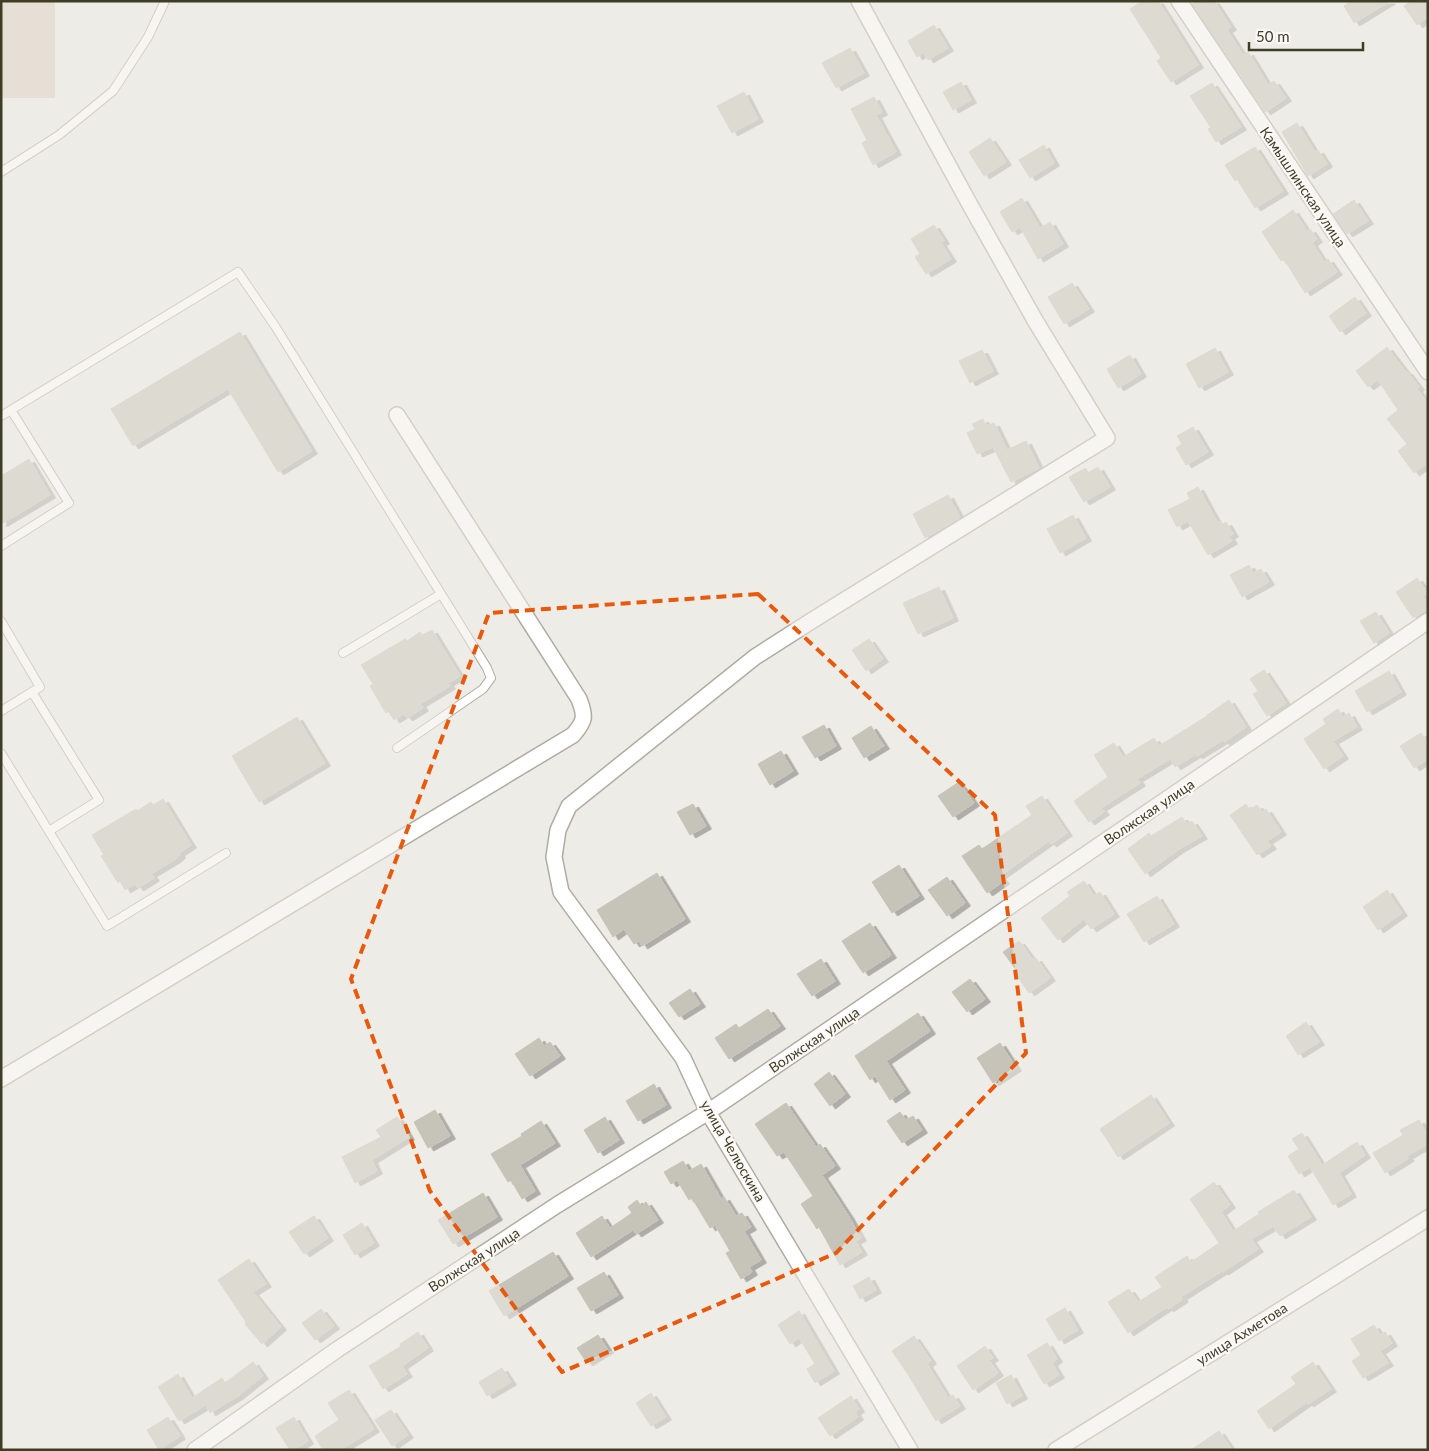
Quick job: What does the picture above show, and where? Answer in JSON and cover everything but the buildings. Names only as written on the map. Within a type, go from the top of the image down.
[{"type":"street","name":"улица Челюскина","points":[[859,1],[1021,296],[1107,438],[816,618],[755,658],[569,806],[558,830],[554,857],[560,892],[683,1058],[708,1112],[910,1450]]},
{"type":"street","name":"Камышлинская улица","points":[[1179,1],[1428,372]]},
{"type":"street","points":[[1,1079],[573,735],[582,726],[584,712],[579,699],[396,415]]},
{"type":"street","name":"Волжская улица","points":[[194,1450],[338,1350],[460,1269],[558,1205],[708,1112],[1428,621]]},
{"type":"street","name":"улица Ахметова","points":[[1056,1450],[1428,1218]]},
{"type":"lane","points":[[1,172],[59,135],[113,91],[148,37],[164,1]]},
{"type":"lane","points":[[1,416],[238,272],[275,326],[487,668],[491,678],[483,689],[397,748]]},
{"type":"lane","points":[[1,546],[69,503],[11,410]]},
{"type":"lane","points":[[343,653],[441,594]]},
{"type":"lane","points":[[1,621],[40,687],[1,710]]},
{"type":"lane","points":[[32,692],[99,800],[49,831]]},
{"type":"lane","points":[[1,753],[107,926],[226,853]]},
{"type":"highlighted area","points":[[758,594],[995,815],[1026,1053],[836,1253],[562,1372],[430,1191],[351,979],[489,613]]},
{"type":"shaded area","points":[[1,1],[55,1],[55,98],[1,98]]}]
